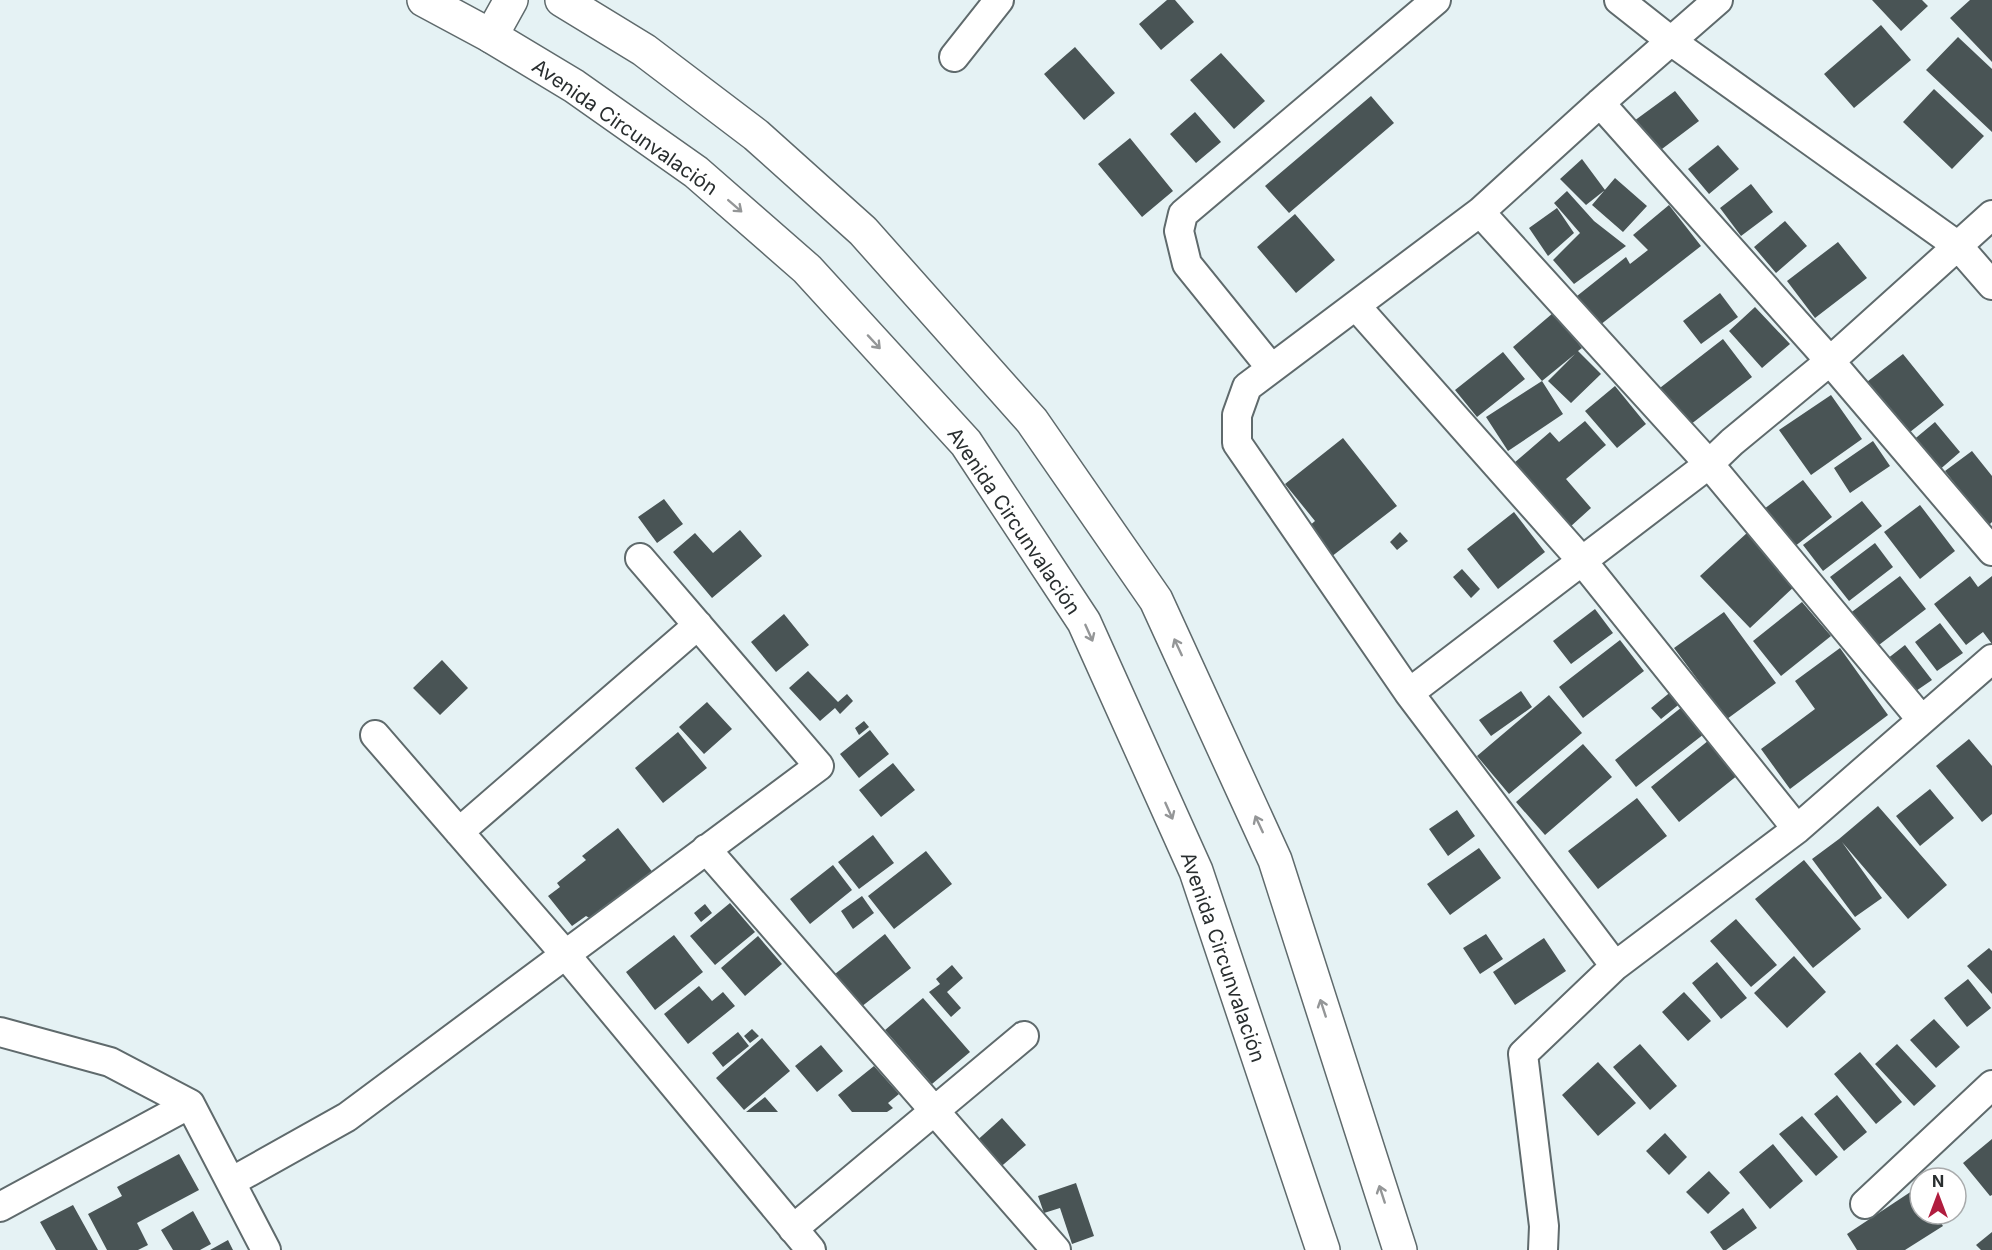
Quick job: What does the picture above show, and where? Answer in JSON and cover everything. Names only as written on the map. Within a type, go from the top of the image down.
[{"type":"main road","name":"Avenida Circunvalación","points":[[424,0],[491,36],[574,86],[696,172],[807,269],[966,443],[1084,622],[1196,871],[1323,1250]]},
{"type":"main road","points":[[491,36],[511,0]]},
{"type":"main road","points":[[562,0],[644,50],[756,135],[863,231],[1032,422],[1156,600],[1275,860],[1400,1250]]},
{"type":"street","points":[[954,57],[999,0]]},
{"type":"street","points":[[1271,368],[1187,264],[1179,231],[1183,214],[1436,0]]},
{"type":"street","points":[[1618,0],[1671,41],[1958,246],[1992,285]]},
{"type":"street","points":[[1615,966],[1409,693],[1237,443],[1237,415],[1247,387],[1480,212],[1718,0]]},
{"type":"street","points":[[1600,103],[1830,361],[1992,551]]},
{"type":"street","points":[[1480,212],[1709,464],[1921,719]]},
{"type":"street","points":[[1409,693],[1709,464],[1732,442],[1830,361],[1992,214]]},
{"type":"street","points":[[1356,306],[1583,562],[1797,829]]},
{"type":"street","points":[[231,1182],[347,1117],[819,766],[640,558]]},
{"type":"street","points":[[459,832],[698,625]]},
{"type":"street","points":[[1543,1250],[1544,1226],[1523,1054],[1615,966],[1797,829],[1992,659]]},
{"type":"street","points":[[375,735],[565,954],[802,1239],[934,1111],[1024,1036]]},
{"type":"street","points":[[706,849],[1056,1250]]},
{"type":"street","points":[[0,1032],[110,1062],[190,1104],[267,1250]]},
{"type":"street","points":[[1865,1204],[1992,1085]]},
{"type":"street","points":[[0,1207],[190,1104]]},
{"type":"building","points":[[1167,0],[1175,0],[1194,22],[1161,50],[1139,24]]},
{"type":"building","points":[[1872,0],[1922,0],[1928,6],[1901,31]]},
{"type":"building","points":[[1970,0],[1992,0],[1992,62],[1950,18]]},
{"type":"building","points":[[1881,25],[1911,60],[1854,108],[1824,74]]},
{"type":"building","points":[[1958,37],[1992,69],[1992,132],[1926,70]]},
{"type":"building","points":[[1075,47],[1115,93],[1084,120],[1044,74]]},
{"type":"building","points":[[1221,53],[1265,101],[1234,129],[1190,80]]},
{"type":"building","points":[[1934,89],[1984,136],[1952,169],[1903,122]]},
{"type":"building","points":[[1675,91],[1699,121],[1658,152],[1634,121]]},
{"type":"building","points":[[1371,96],[1394,123],[1289,213],[1265,186]]},
{"type":"building","points":[[1195,112],[1221,142],[1196,163],[1170,134]]},
{"type":"building","points":[[1130,138],[1173,191],[1142,217],[1098,164]]},
{"type":"building","points":[[1718,145],[1739,169],[1709,194],[1688,169]]},
{"type":"building","points":[[1582,159],[1605,190],[1586,205],[1560,179]]},
{"type":"building","points":[[1615,178],[1647,206],[1623,232],[1592,205]]},
{"type":"building","points":[[1751,184],[1773,212],[1741,236],[1720,208]]},
{"type":"building","points":[[1567,191],[1594,221],[1626,246],[1574,284],[1553,260],[1580,233],[1554,203]]},
{"type":"building","points":[[1669,205],[1701,246],[1600,325],[1577,296],[1626,257],[1630,264],[1648,250],[1633,235]]},
{"type":"building","points":[[1557,208],[1574,233],[1548,256],[1529,228]]},
{"type":"building","points":[[1295,214],[1335,260],[1296,293],[1257,247]]},
{"type":"building","points":[[1785,221],[1807,246],[1776,273],[1754,247]]},
{"type":"building","points":[[1838,242],[1867,278],[1815,318],[1787,281]]},
{"type":"building","points":[[1720,293],[1738,317],[1701,344],[1683,321]]},
{"type":"building","points":[[1755,307],[1790,344],[1762,368],[1729,331]]},
{"type":"building","points":[[1553,313],[1582,348],[1578,351],[1601,374],[1571,403],[1548,381],[1575,354],[1542,381],[1513,347]]},
{"type":"building","points":[[1723,339],[1752,377],[1686,428],[1656,391]]},
{"type":"building","points":[[1503,352],[1525,379],[1477,417],[1455,390]]},
{"type":"building","points":[[1903,354],[1944,405],[1905,436],[1863,385]]},
{"type":"building","points":[[1542,381],[1563,414],[1508,451],[1486,417]]},
{"type":"building","points":[[1615,386],[1646,424],[1617,448],[1585,411]]},
{"type":"building","points":[[1831,395],[1862,439],[1811,475],[1779,430]]},
{"type":"building","points":[[1585,421],[1606,445],[1566,479],[1591,508],[1570,527],[1514,463],[1550,432],[1559,442]]},
{"type":"building","points":[[1935,422],[1960,452],[1937,472],[1911,442]]},
{"type":"building","points":[[1343,438],[1397,506],[1331,557],[1308,527],[1315,521],[1285,484]]},
{"type":"building","points":[[1873,441],[1890,466],[1850,493],[1834,468]]},
{"type":"building","points":[[1972,451],[1992,476],[1992,522],[1988,526],[1945,471]]},
{"type":"building","points":[[1803,480],[1832,517],[1794,547],[1764,509]]},
{"type":"building","points":[[664,499],[683,524],[657,543],[638,517]]},
{"type":"building","points":[[1862,501],[1882,526],[1823,571],[1803,545]]},
{"type":"building","points":[[1920,505],[1955,551],[1920,579],[1884,532]]},
{"type":"building","points":[[1514,512],[1545,552],[1498,589],[1467,549]]},
{"type":"building","points":[[740,530],[762,556],[712,598],[673,552],[695,533],[713,553]]},
{"type":"building","points":[[1400,532],[1408,541],[1397,550],[1390,542]]},
{"type":"building","points":[[1748,532],[1797,584],[1750,628],[1700,576]]},
{"type":"building","points":[[1875,543],[1893,567],[1849,601],[1830,577]]},
{"type":"building","points":[[1462,569],[1480,589],[1471,598],[1453,577]]},
{"type":"building","points":[[1900,576],[1926,609],[1875,648],[1849,614]]},
{"type":"building","points":[[1970,576],[1978,587],[1992,576],[1992,644],[1983,632],[1966,645],[1934,604]]},
{"type":"building","points":[[1802,602],[1831,636],[1781,676],[1753,641]]},
{"type":"building","points":[[1595,609],[1613,633],[1571,664],[1553,641]]},
{"type":"building","points":[[1724,612],[1776,683],[1727,719],[1674,648]]},
{"type":"building","points":[[784,614],[809,645],[776,672],[751,642]]},
{"type":"building","points":[[1940,623],[1963,653],[1937,671],[1915,642]]},
{"type":"building","points":[[1620,640],[1644,671],[1583,718],[1559,687]]},
{"type":"building","points":[[1905,645],[1932,680],[1913,693],[1887,659]]},
{"type":"building","points":[[1840,648],[1888,715],[1790,789],[1761,749],[1815,709],[1795,681]]},
{"type":"building","points":[[442,660],[468,688],[440,715],[413,688]]},
{"type":"building","points":[[808,671],[838,702],[847,694],[853,701],[840,714],[835,708],[820,721],[789,688]]},
{"type":"building","points":[[1673,690],[1682,702],[1661,719],[1651,708]]},
{"type":"building","points":[[1521,691],[1532,707],[1491,736],[1479,720]]},
{"type":"building","points":[[1549,695],[1582,733],[1509,794],[1477,756]]},
{"type":"building","points":[[707,702],[732,729],[704,754],[679,727]]},
{"type":"building","points":[[1682,707],[1704,734],[1636,787],[1615,760]]},
{"type":"building","points":[[864,721],[869,727],[859,735],[855,728]]},
{"type":"building","points":[[870,730],[889,754],[859,778],[840,754]]},
{"type":"building","points":[[678,732],[707,768],[663,803],[635,768]]},
{"type":"building","points":[[1714,736],[1743,771],[1679,822],[1651,787]]},
{"type":"building","points":[[1969,739],[1992,766],[1992,814],[1982,822],[1936,766]]},
{"type":"building","points":[[1583,744],[1612,777],[1545,835],[1516,802]]},
{"type":"building","points":[[893,763],[915,790],[881,817],[859,790]]},
{"type":"building","points":[[1930,789],[1954,818],[1920,846],[1896,816]]},
{"type":"building","points":[[1637,798],[1667,836],[1598,889],[1568,851]]},
{"type":"building","points":[[1878,806],[1947,885],[1908,919],[1842,842],[1882,898],[1855,917],[1812,859]]},
{"type":"building","points":[[1457,810],[1475,836],[1448,856],[1429,829]]},
{"type":"building","points":[[618,828],[654,874],[622,899],[619,896],[591,919],[586,916],[572,926],[548,896],[560,887],[557,883],[586,860],[582,856]]},
{"type":"building","points":[[873,835],[894,863],[859,889],[838,862]]},
{"type":"building","points":[[1479,848],[1501,878],[1450,915],[1427,884]]},
{"type":"building","points":[[926,851],[952,884],[894,929],[868,896]]},
{"type":"building","points":[[1804,860],[1861,929],[1813,968],[1755,899]]},
{"type":"building","points":[[833,865],[852,890],[810,924],[790,899]]},
{"type":"building","points":[[862,896],[874,913],[853,929],[841,911]]},
{"type":"building","points":[[730,903],[755,932],[715,965],[690,936]]},
{"type":"building","points":[[705,904],[712,913],[701,922],[694,913]]},
{"type":"building","points":[[1736,919],[1777,965],[1751,987],[1710,941]]},
{"type":"building","points":[[885,934],[911,968],[861,1007],[835,974]]},
{"type":"building","points":[[1486,934],[1503,959],[1480,974],[1463,948]]},
{"type":"building","points":[[674,935],[703,972],[655,1010],[626,972]]},
{"type":"building","points":[[758,936],[782,964],[745,996],[721,968]]},
{"type":"building","points":[[1544,938],[1566,971],[1515,1005],[1493,972]]},
{"type":"building","points":[[1989,948],[1992,951],[1992,994],[1967,966]]},
{"type":"building","points":[[1794,956],[1826,992],[1787,1028],[1754,993]]},
{"type":"building","points":[[1717,962],[1747,998],[1721,1019],[1692,983]]},
{"type":"building","points":[[952,965],[963,978],[947,992],[961,1008],[951,1017],[929,992],[940,984],[936,979]]},
{"type":"building","points":[[1968,979],[1991,1008],[1967,1027],[1944,998]]},
{"type":"building","points":[[699,986],[712,1001],[723,992],[735,1006],[688,1044],[664,1014]]},
{"type":"building","points":[[1684,992],[1711,1021],[1688,1041],[1662,1012]]},
{"type":"building","points":[[923,998],[970,1052],[932,1084],[885,1030]]},
{"type":"building","points":[[1934,1019],[1960,1047],[1936,1068],[1910,1040]]},
{"type":"building","points":[[752,1029],[759,1036],[750,1043],[744,1036]]},
{"type":"building","points":[[738,1032],[749,1046],[723,1067],[712,1053]]},
{"type":"building","points":[[762,1038],[790,1071],[744,1110],[716,1078]]},
{"type":"building","points":[[1640,1044],[1677,1086],[1650,1110],[1613,1067]]},
{"type":"building","points":[[1897,1044],[1936,1086],[1914,1106],[1875,1064]]},
{"type":"building","points":[[821,1045],[843,1071],[817,1092],[795,1066]]},
{"type":"building","points":[[1860,1052],[1902,1102],[1876,1124],[1834,1074]]},
{"type":"building","points":[[1598,1062],[1636,1103],[1598,1136],[1562,1095]]},
{"type":"building","points":[[874,1066],[899,1094],[888,1103],[893,1108],[887,1112],[852,1112],[838,1095]]},
{"type":"building","points":[[1837,1095],[1867,1132],[1844,1151],[1814,1114]]},
{"type":"building","points":[[765,1097],[778,1112],[746,1112]]},
{"type":"building","points":[[1802,1116],[1838,1157],[1816,1176],[1779,1134]]},
{"type":"building","points":[[1002,1118],[1026,1145],[997,1170],[973,1144]]},
{"type":"building","points":[[1665,1133],[1687,1157],[1669,1175],[1646,1151]]},
{"type":"building","points":[[1992,1139],[1992,1195],[1990,1196],[1968,1169],[1968,1166],[1963,1163]]},
{"type":"building","points":[[1773,1144],[1803,1181],[1770,1209],[1739,1172]]},
{"type":"building","points":[[179,1154],[199,1190],[137,1223],[148,1245],[138,1250],[107,1250],[88,1214],[122,1196],[117,1187]]},
{"type":"building","points":[[1709,1171],[1730,1193],[1708,1214],[1686,1192]]},
{"type":"building","points":[[1076,1183],[1094,1236],[1072,1244],[1060,1208],[1044,1213],[1038,1196]]},
{"type":"building","points":[[1908,1194],[1908,1226],[1943,1226],[1905,1250],[1857,1250],[1847,1234]]},
{"type":"building","points":[[73,1205],[98,1250],[56,1250],[40,1222]]},
{"type":"building","points":[[1743,1208],[1757,1228],[1723,1250],[1710,1232]]},
{"type":"building","points":[[193,1211],[211,1244],[200,1250],[173,1250],[161,1230]]},
{"type":"building","points":[[1992,1232],[1992,1250],[1981,1250],[1976,1245]]},
{"type":"building","points":[[228,1240],[233,1250],[210,1250]]}]
